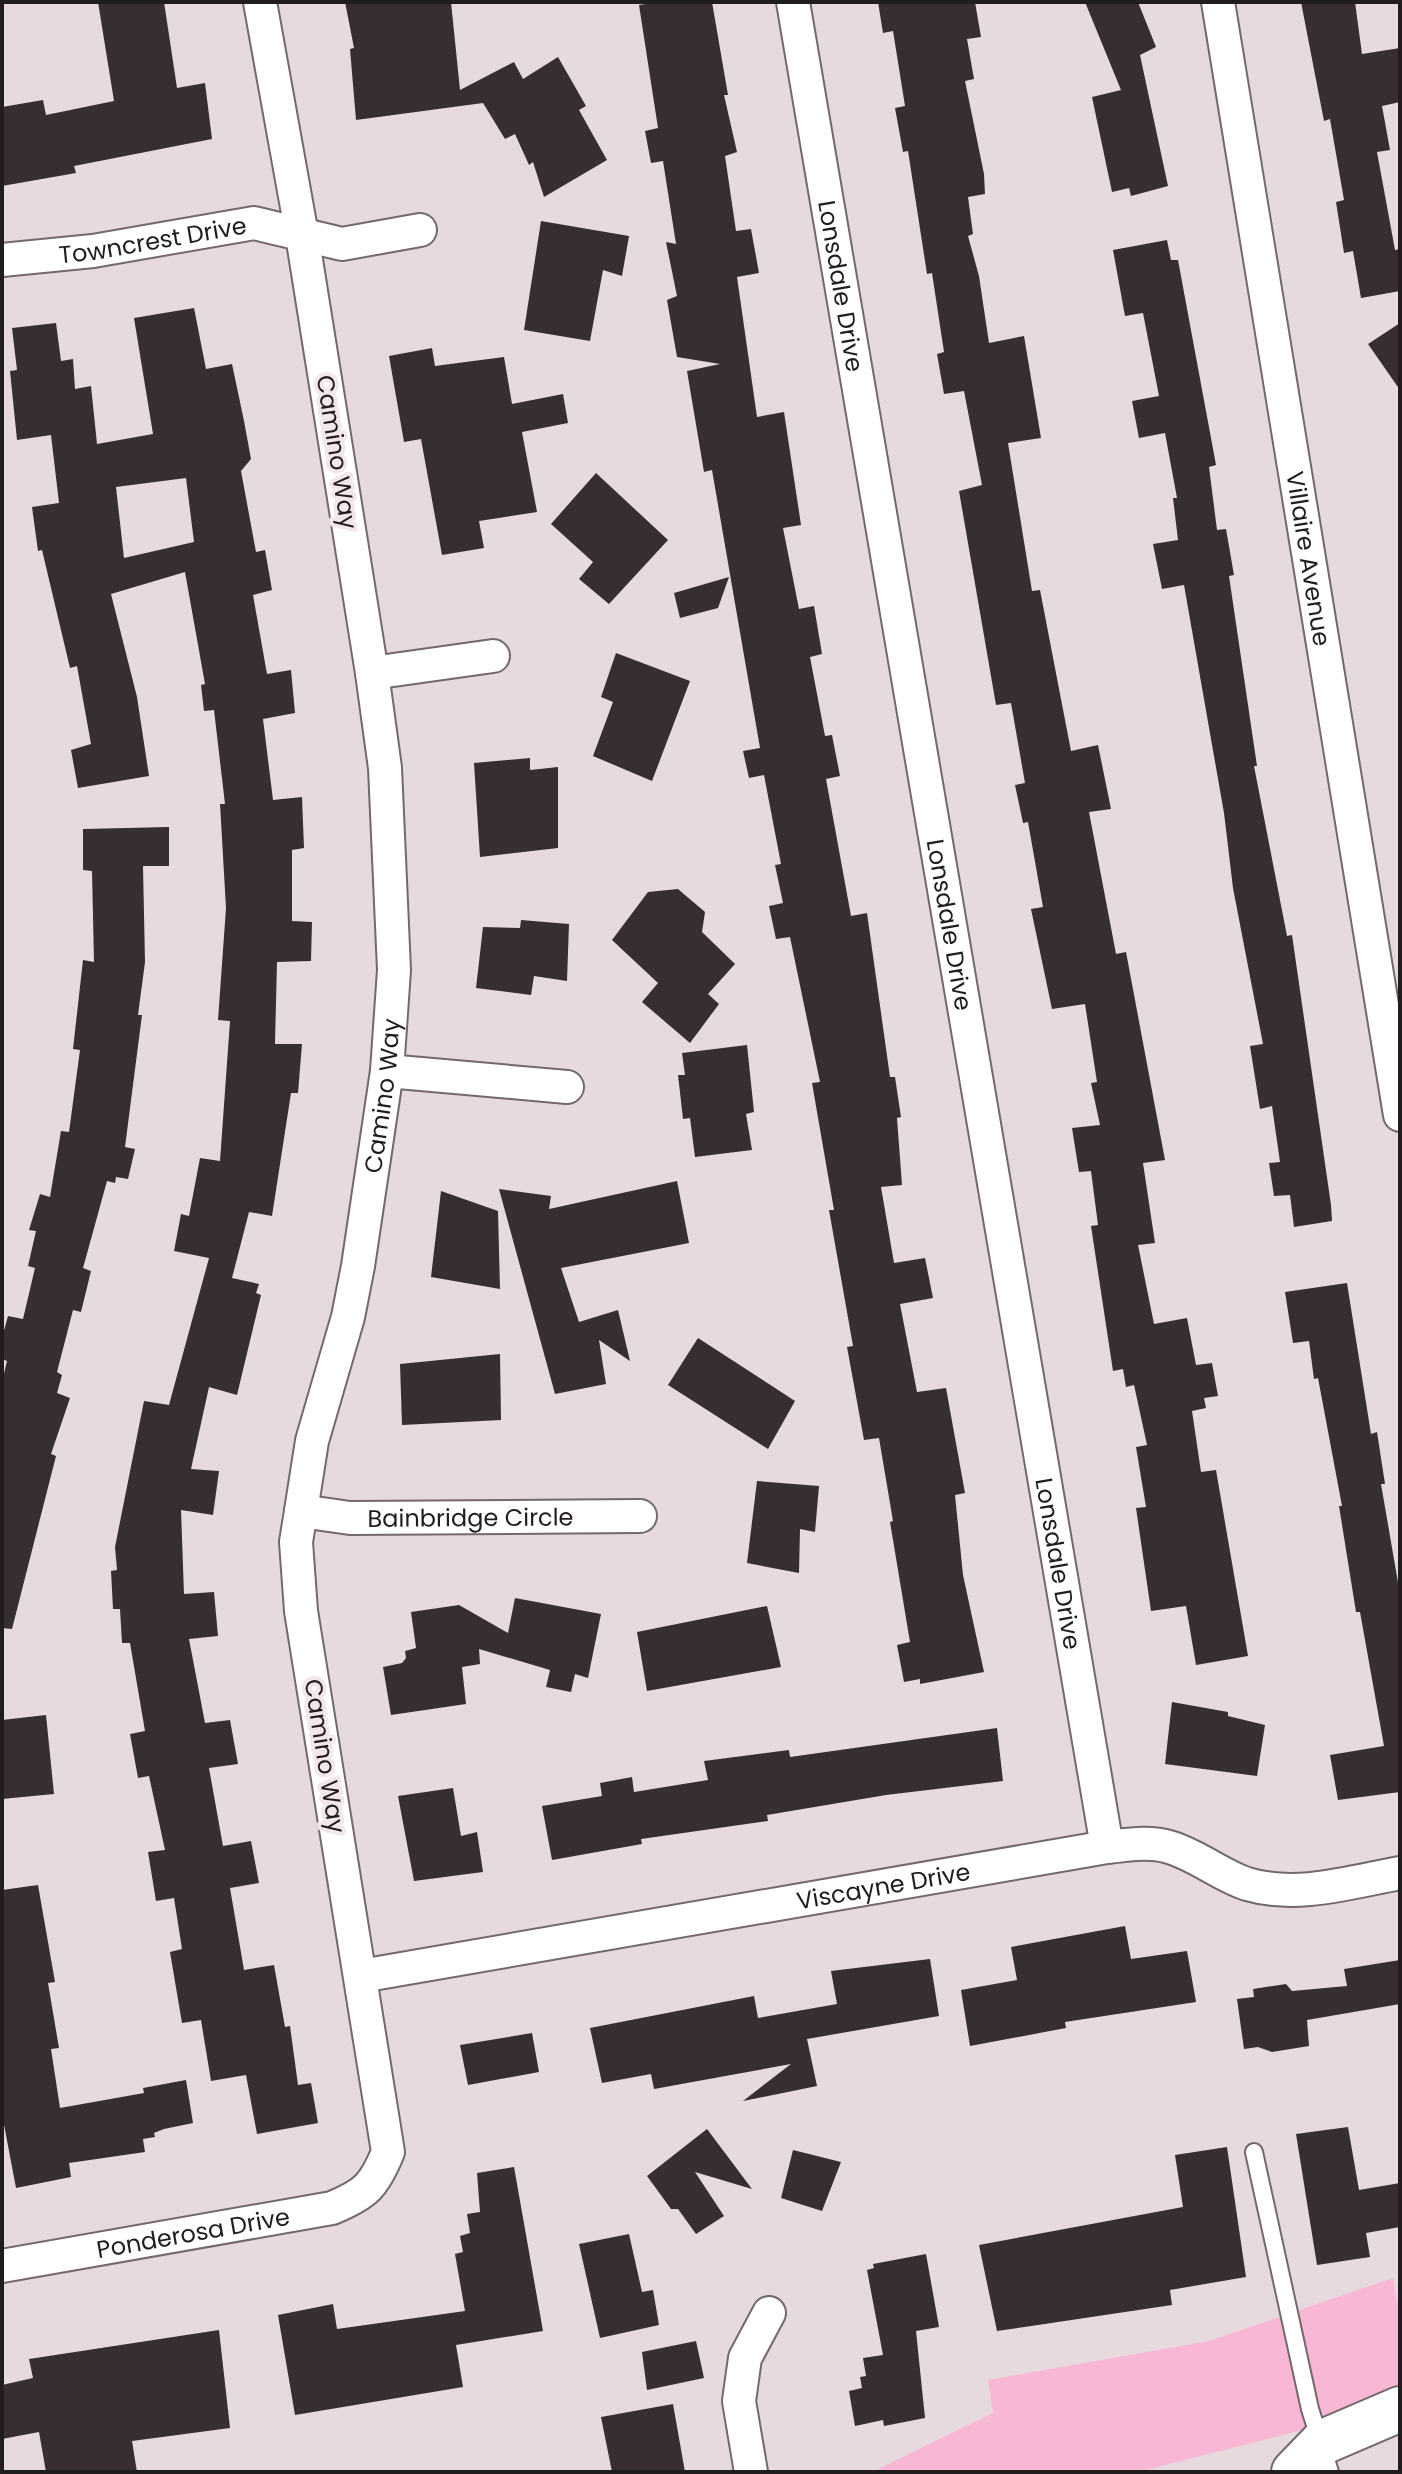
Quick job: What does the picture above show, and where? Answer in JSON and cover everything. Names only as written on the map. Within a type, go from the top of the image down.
[{"type":"main road","points":[[1316,2462],[1400,2409]]},
{"type":"street","name":"Camino Way","points":[[260,2],[302,235],[372,673],[385,768],[392,891],[394,970],[387,1071],[358,1266],[341,1344],[312,1441],[296,1542],[301,1611],[388,2152],[376,2181]]},
{"type":"street","name":"Lonsdale Drive","points":[[793,2],[1107,1847]]},
{"type":"street","name":"Villaire Avenue","points":[[1218,2],[1300,484],[1328,689],[1400,1115]]},
{"type":"street","name":"Towncrest Drive","points":[[2,260],[93,251],[254,223],[342,244],[420,230]]},
{"type":"street","points":[[372,673],[493,656]]},
{"type":"street","points":[[387,1071],[567,1087]]},
{"type":"street","name":"Bainbridge Circle","points":[[301,1511],[350,1518],[640,1516]]},
{"type":"street","name":"Viscayne Drive","points":[[361,1976],[1107,1847],[1169,1847],[1248,1884],[1282,1890],[1318,1888],[1400,1873]]},
{"type":"street","name":"Ponderosa Drive","points":[[2,2266],[332,2208],[359,2197],[376,2181]]},
{"type":"street","points":[[751,2472],[739,2401],[745,2358],[769,2313]]},
{"type":"lane","points":[[1254,2152],[1310,2409],[1316,2462]]},
{"type":"shaded area","points":[[1393,2278],[1400,2316],[1400,2391],[1302,2430],[1138,2472],[872,2472],[993,2413],[988,2380],[1209,2341]]},
{"type":"building","points":[[98,2],[164,2],[177,88],[205,83],[212,139],[74,166],[76,173],[2,186],[2,107],[43,100],[46,115],[114,101]]},
{"type":"building","points":[[345,2],[451,2],[460,90],[514,62],[523,79],[558,57],[586,106],[579,110],[607,160],[544,197],[533,162],[529,165],[515,134],[505,139],[483,103],[356,120],[350,49],[354,48]]},
{"type":"building","points":[[712,2],[728,95],[724,95],[737,152],[725,156],[736,231],[751,229],[759,273],[737,277],[757,417],[784,412],[801,525],[783,528],[799,609],[814,606],[822,654],[810,657],[825,736],[832,735],[840,776],[826,779],[851,916],[867,913],[890,1077],[895,1077],[901,1117],[897,1118],[902,1185],[881,1187],[894,1263],[925,1258],[933,1298],[900,1304],[917,1392],[946,1388],[965,1493],[955,1495],[963,1575],[984,1672],[920,1684],[920,1679],[904,1682],[897,1645],[910,1642],[879,1438],[864,1440],[847,1347],[853,1346],[829,1210],[834,1210],[812,1083],[820,1082],[790,937],[776,939],[769,906],[783,903],[775,865],[781,864],[764,775],[749,778],[743,751],[760,748],[712,470],[704,472],[687,371],[720,364],[677,357],[667,300],[677,296],[666,242],[676,244],[663,161],[651,163],[645,131],[658,128],[639,5]]},
{"type":"building","points":[[878,2],[975,2],[981,37],[967,39],[974,79],[965,81],[984,174],[985,194],[968,197],[973,234],[968,236],[979,276],[989,343],[1024,336],[1041,438],[1008,443],[1032,591],[1040,590],[1071,751],[1098,745],[1111,809],[1089,812],[1116,954],[1126,952],[1165,1160],[1143,1163],[1155,1243],[1138,1245],[1154,1324],[1187,1318],[1196,1365],[1212,1363],[1218,1396],[1204,1398],[1206,1408],[1192,1411],[1201,1472],[1216,1470],[1248,1656],[1196,1665],[1186,1606],[1151,1611],[1136,1508],[1146,1507],[1136,1447],[1147,1445],[1134,1385],[1126,1387],[1123,1369],[1113,1371],[1091,1226],[1098,1225],[1091,1171],[1079,1172],[1072,1128],[1100,1125],[1091,1083],[1097,1082],[1085,1004],[1052,1009],[1031,909],[1043,907],[1028,822],[1023,823],[1015,785],[1025,783],[1011,703],[996,705],[959,491],[982,485],[964,391],[944,394],[937,354],[944,352],[932,273],[927,274],[908,151],[903,152],[895,108],[905,106],[893,31],[883,33]]},
{"type":"building","points":[[1085,2],[1138,2],[1156,47],[1140,55],[1168,186],[1131,196],[1129,188],[1112,192],[1092,97],[1121,90]]},
{"type":"building","points":[[1301,2],[1355,2],[1362,54],[1400,48],[1400,102],[1382,106],[1390,150],[1377,152],[1395,250],[1400,249],[1400,291],[1361,298],[1353,251],[1344,253],[1336,202],[1344,200],[1330,119],[1324,121]]},
{"type":"building","points":[[541,221],[629,236],[622,276],[603,270],[590,341],[524,330]]},
{"type":"building","points":[[1167,240],[1171,260],[1178,260],[1216,465],[1209,467],[1217,530],[1226,529],[1234,575],[1229,576],[1257,766],[1254,766],[1287,936],[1292,935],[1331,1205],[1332,1221],[1294,1227],[1290,1195],[1274,1196],[1269,1163],[1280,1162],[1272,1106],[1260,1109],[1250,1046],[1263,1044],[1233,888],[1224,813],[1184,585],[1162,589],[1153,544],[1178,540],[1173,498],[1177,498],[1165,433],[1139,438],[1132,401],[1159,396],[1143,313],[1125,316],[1113,250]]},
{"type":"building","points":[[194,308],[206,369],[232,364],[251,459],[241,471],[256,552],[265,550],[272,590],[253,595],[267,674],[291,670],[295,713],[263,719],[273,800],[302,797],[304,848],[292,850],[292,921],[312,922],[311,961],[277,962],[275,1044],[302,1044],[298,1093],[291,1093],[272,1216],[249,1212],[232,1278],[259,1284],[256,1293],[261,1295],[237,1395],[209,1387],[191,1469],[219,1471],[213,1515],[181,1510],[184,1594],[214,1592],[218,1636],[189,1639],[205,1723],[230,1720],[238,1764],[209,1768],[223,1846],[251,1841],[259,1883],[230,1888],[244,1970],[274,1965],[285,2027],[290,2026],[298,2085],[311,2083],[318,2123],[257,2134],[246,2075],[211,2081],[201,2020],[182,2023],[170,1952],[182,1949],[174,1898],[156,1901],[148,1852],[165,1850],[149,1776],[138,1778],[130,1734],[145,1731],[130,1643],[122,1643],[120,1609],[113,1609],[111,1571],[117,1570],[115,1547],[144,1401],[169,1405],[209,1258],[174,1251],[181,1214],[189,1216],[200,1158],[220,1161],[230,1021],[218,1020],[226,908],[220,804],[225,804],[214,710],[204,711],[201,685],[205,684],[185,572],[111,594],[137,697],[149,776],[78,788],[71,750],[91,744],[77,666],[70,668],[42,550],[38,551],[32,507],[59,503],[51,435],[17,440],[10,371],[17,370],[12,328],[56,323],[61,361],[73,359],[75,389],[91,386],[97,444],[153,434],[134,318]],"holes":[[[186,478],[194,542],[124,558],[116,487]]]},
{"type":"building","points":[[1400,323],[1400,390],[1368,344]]},
{"type":"building","points":[[432,348],[435,366],[504,357],[512,404],[563,394],[568,423],[522,432],[537,512],[479,521],[484,548],[442,555],[421,439],[404,442],[389,356]]},
{"type":"building","points":[[596,473],[668,540],[609,604],[579,579],[593,562],[551,524]]},
{"type":"building","points":[[729,577],[718,608],[680,618],[674,593]]},
{"type":"building","points":[[616,653],[690,681],[652,781],[593,756],[613,702],[601,697]]},
{"type":"building","points":[[530,758],[530,770],[558,767],[558,848],[480,857],[474,763]]},
{"type":"building","points":[[169,827],[169,866],[143,866],[145,962],[138,1015],[142,1015],[125,1147],[135,1149],[128,1179],[116,1177],[115,1183],[107,1181],[83,1268],[91,1271],[81,1312],[73,1310],[57,1372],[62,1375],[57,1393],[70,1398],[51,1454],[56,1456],[12,1629],[2,1628],[2,1382],[7,1361],[2,1359],[2,1338],[8,1316],[23,1319],[35,1268],[28,1266],[36,1231],[29,1230],[40,1194],[50,1197],[61,1131],[69,1132],[80,1050],[73,1049],[83,960],[94,962],[92,871],[83,870],[83,829]]},
{"type":"building","points":[[678,889],[705,912],[702,932],[735,964],[708,994],[719,1004],[690,1043],[642,1002],[658,983],[612,940],[648,892]]},
{"type":"building","points":[[521,920],[569,924],[567,981],[534,976],[531,995],[476,988],[483,927],[520,928]]},
{"type":"building","points":[[747,1045],[754,1112],[746,1114],[752,1150],[695,1157],[690,1118],[683,1119],[678,1075],[685,1075],[682,1053]]},
{"type":"building","points":[[677,1181],[689,1243],[561,1268],[579,1322],[618,1310],[630,1361],[599,1340],[606,1384],[555,1394],[499,1189],[551,1196],[549,1209]]},
{"type":"building","points":[[441,1191],[498,1211],[500,1289],[431,1277]]},
{"type":"building","points":[[1347,1283],[1371,1434],[1377,1432],[1385,1484],[1381,1484],[1400,1594],[1400,1792],[1338,1800],[1330,1755],[1384,1746],[1360,1612],[1356,1612],[1339,1506],[1342,1506],[1318,1378],[1314,1379],[1309,1341],[1293,1343],[1285,1292]]},
{"type":"building","points":[[698,1338],[795,1401],[768,1449],[668,1385]]},
{"type":"building","points":[[500,1354],[501,1420],[402,1425],[400,1364]]},
{"type":"building","points":[[757,1481],[819,1486],[815,1532],[800,1529],[799,1573],[747,1563]]},
{"type":"building","points":[[515,1598],[601,1614],[588,1678],[575,1674],[571,1692],[546,1687],[550,1670],[479,1649],[480,1664],[462,1667],[466,1704],[391,1715],[383,1667],[402,1663],[406,1658],[405,1651],[416,1648],[411,1612],[459,1605],[508,1633]]},
{"type":"building","points":[[767,1606],[781,1667],[647,1691],[637,1632]]},
{"type":"building","points":[[1172,1702],[1228,1712],[1228,1716],[1265,1725],[1257,1776],[1165,1764]]},
{"type":"building","points":[[46,1715],[54,1794],[2,1799],[2,1720]]},
{"type":"building","points":[[997,1728],[1003,1781],[886,1795],[767,1815],[768,1821],[641,1839],[642,1844],[552,1860],[542,1806],[602,1796],[600,1783],[632,1777],[634,1792],[708,1780],[704,1761],[789,1750],[790,1757]]},
{"type":"building","points":[[453,1788],[461,1836],[477,1832],[483,1872],[414,1881],[398,1796]]},
{"type":"building","points":[[38,1885],[55,1982],[48,1983],[59,2048],[51,2049],[60,2108],[144,2093],[143,2088],[186,2080],[193,2123],[164,2129],[154,2133],[155,2137],[143,2139],[145,2152],[69,2163],[71,2177],[16,2188],[2,2114],[2,1890]]},
{"type":"building","points":[[1125,1926],[1131,1959],[1187,1951],[1196,2002],[1065,2022],[1066,2028],[970,2046],[961,1990],[1017,1980],[1011,1947]]},
{"type":"building","points":[[930,1959],[939,2016],[807,2039],[817,2086],[743,2101],[791,2064],[654,2089],[651,2074],[602,2083],[590,2028],[754,1996],[758,2018],[837,2004],[831,1971]]},
{"type":"building","points":[[1400,1960],[1400,2004],[1307,2020],[1309,2046],[1272,2052],[1258,2047],[1244,2049],[1237,1999],[1254,1997],[1253,1989],[1286,1984],[1292,1991],[1347,1986],[1344,1969]]},
{"type":"building","points":[[532,2033],[539,2072],[468,2085],[460,2045]]},
{"type":"building","points":[[1348,2127],[1359,2190],[1400,2183],[1400,2227],[1366,2233],[1370,2257],[1317,2265],[1296,2134]]},
{"type":"building","points":[[707,2129],[752,2189],[695,2172],[724,2216],[696,2234],[678,2209],[671,2209],[647,2176]]},
{"type":"building","points":[[1227,2147],[1246,2277],[1170,2290],[1172,2305],[997,2331],[979,2245],[1183,2207],[1175,2155]]},
{"type":"building","points":[[793,2150],[841,2162],[822,2211],[781,2198]]},
{"type":"building","points":[[514,2167],[543,2331],[456,2345],[463,2387],[295,2415],[278,2315],[333,2304],[337,2329],[465,2311],[455,2254],[463,2252],[460,2236],[470,2233],[467,2214],[480,2212],[477,2173]]},
{"type":"building","points":[[629,2234],[642,2292],[653,2290],[659,2325],[600,2338],[579,2244]]},
{"type":"building","points":[[926,2254],[939,2327],[916,2331],[925,2418],[884,2426],[883,2420],[855,2426],[849,2391],[862,2388],[860,2377],[866,2376],[863,2358],[883,2355],[867,2270],[874,2268],[873,2264]]},
{"type":"building","points":[[219,2330],[230,2428],[132,2441],[137,2472],[46,2472],[39,2432],[2,2439],[2,2385],[33,2378],[29,2359]]},
{"type":"building","points":[[696,2341],[704,2378],[647,2390],[642,2352]]},
{"type":"building","points":[[673,2404],[685,2472],[612,2472],[601,2417]]}]
